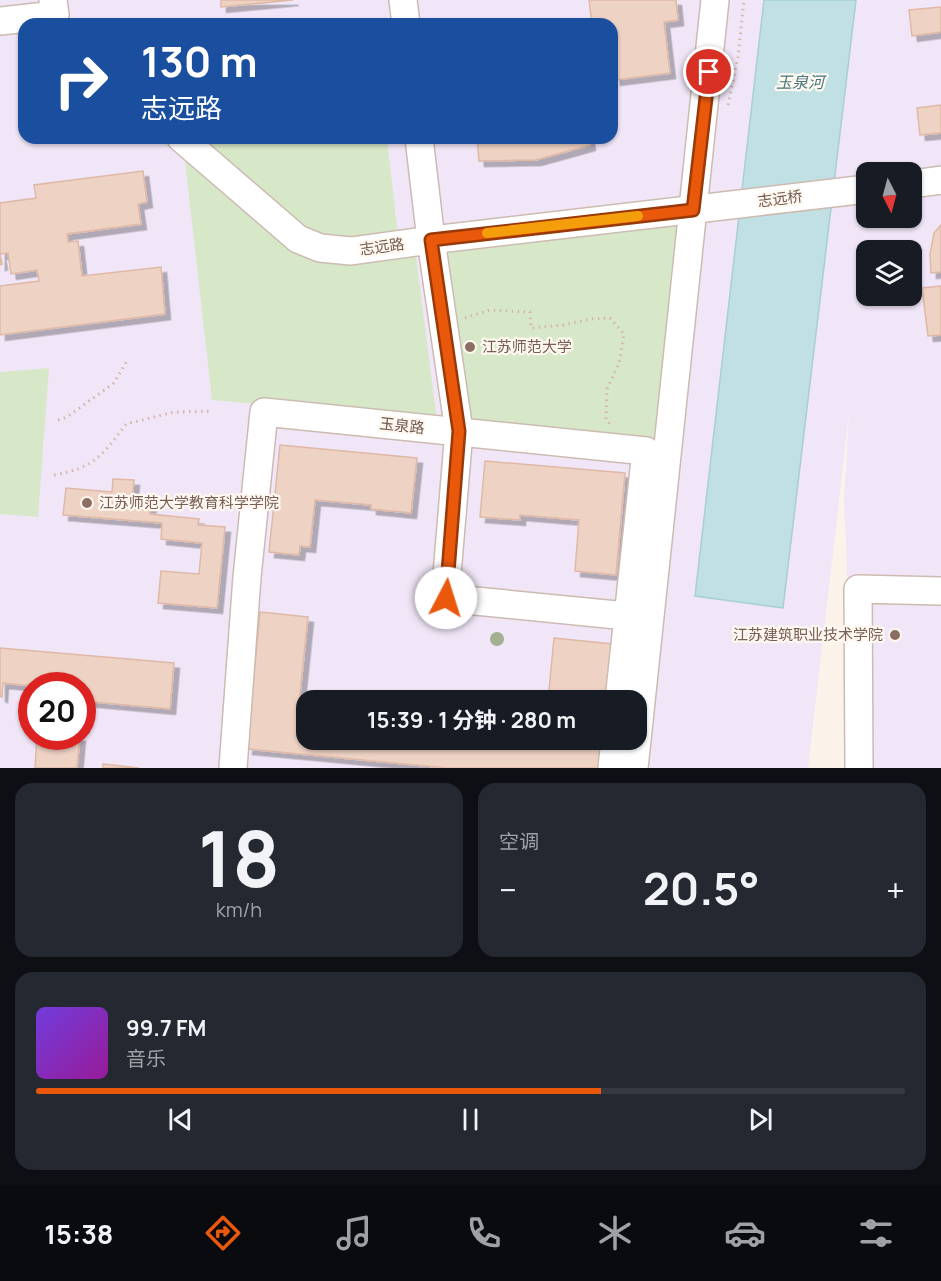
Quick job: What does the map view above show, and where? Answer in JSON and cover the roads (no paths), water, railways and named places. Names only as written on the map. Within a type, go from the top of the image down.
[{"type":"street","points":[[403,0],[405,18]]},
{"type":"street","points":[[634,768],[715,0]]},
{"type":"street","points":[[21,18],[57,13]]},
{"type":"street","points":[[0,21],[18,18]]},
{"type":"street","name":"志远路","points":[[188,144],[298,239],[320,248],[351,251],[693,210]]},
{"type":"street","points":[[420,144],[431,240],[459,431],[446,598],[627,616],[620,690]]},
{"type":"street","points":[[922,183],[941,180]]},
{"type":"street","name":"志远桥","points":[[693,210],[856,190]]},
{"type":"street","name":"玉泉路","points":[[233,768],[264,412],[646,451],[627,616]]},
{"type":"street","points":[[859,768],[858,589],[941,591]]},
{"type":"street","points":[[612,768],[614,750]]},
{"type":"water","name":"玉泉河","points":[[764,0],[856,0],[783,608],[695,596]]},
{"type":"place","name":"江苏师范大学","points":[[470,347]]},
{"type":"place","name":"江苏师范大学教育科学学院","points":[[87,503]]},
{"type":"place","name":"江苏建筑职业技术学院","points":[[895,635]]}]
